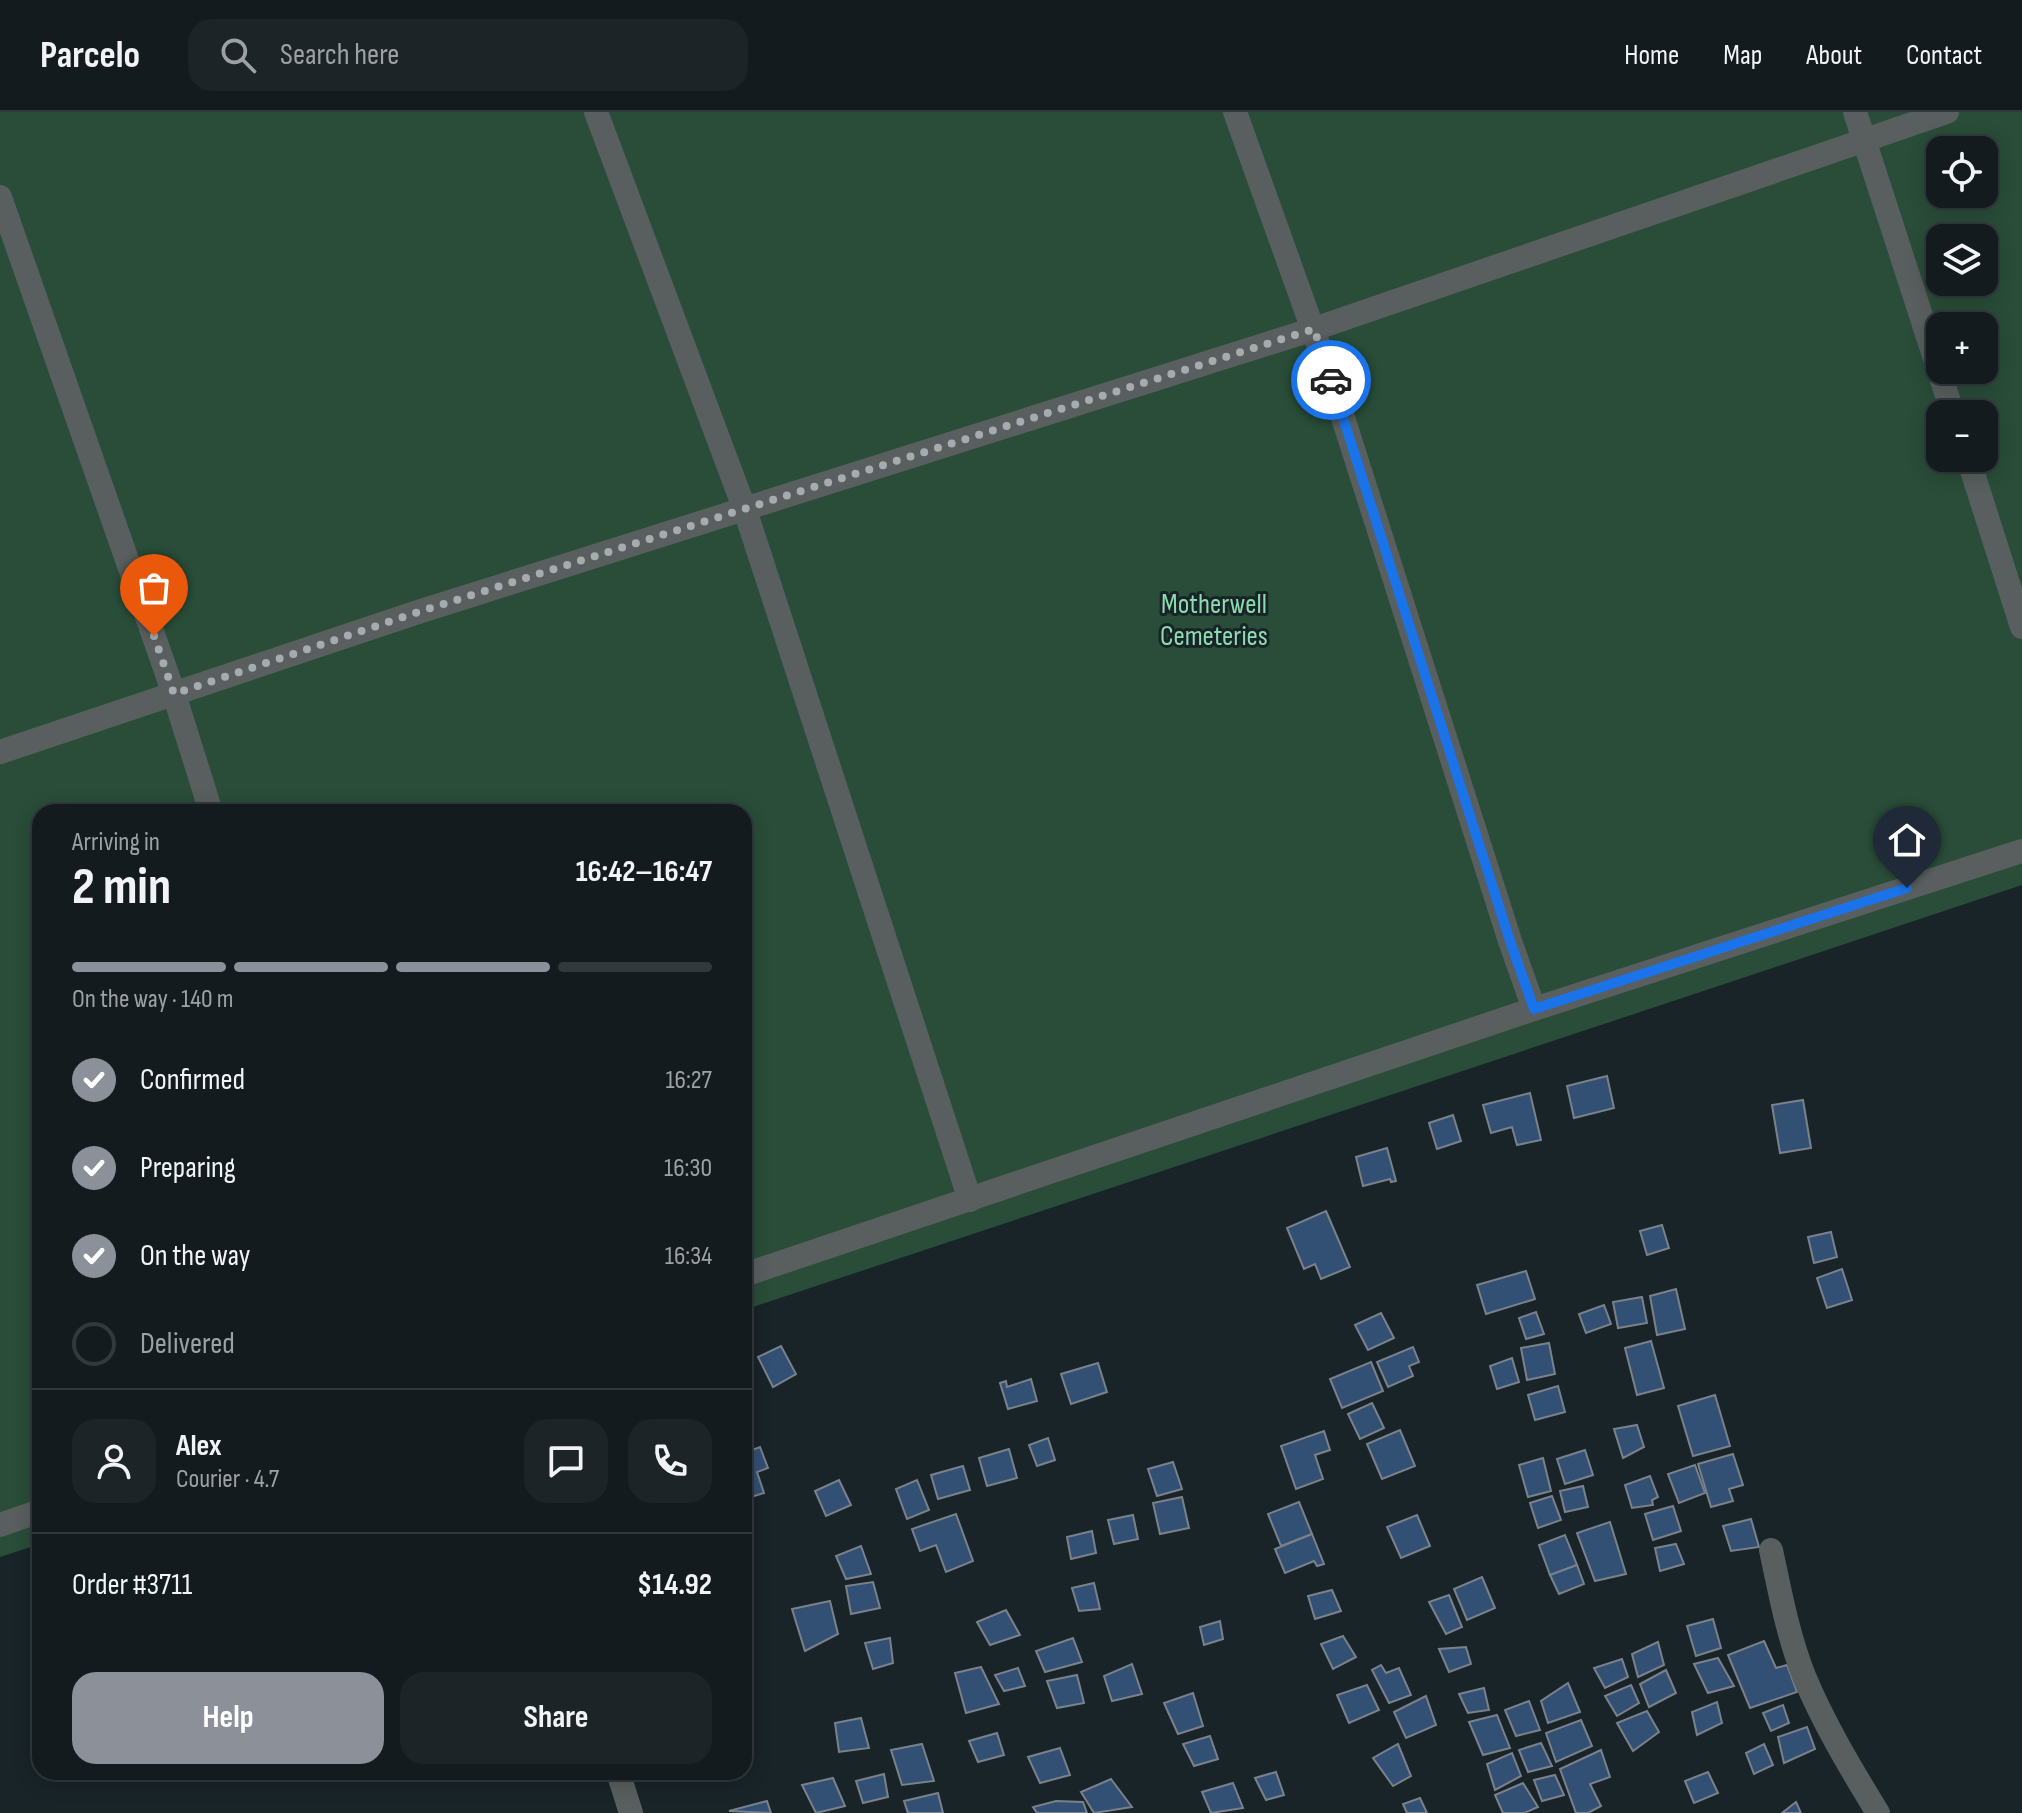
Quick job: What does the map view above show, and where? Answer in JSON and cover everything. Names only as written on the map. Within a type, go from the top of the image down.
[{"type":"street","points":[[596,112],[745,510],[970,1200]]},
{"type":"street","points":[[1235,112],[1314,329],[1534,1009]]},
{"type":"street","points":[[1855,112],[1948,400]]},
{"type":"street","points":[[0,752],[415,613],[1314,329],[1947,112]]},
{"type":"street","points":[[0,197],[174,694],[208,804]]},
{"type":"street","points":[[1972,472],[2022,627]]},
{"type":"street","points":[[752,1272],[1534,1009],[2022,851]]},
{"type":"street","points":[[0,1525],[32,1514]]},
{"type":"street","points":[[1771,1550],[1786,1622],[1803,1674],[1840,1750],[1878,1813]]},
{"type":"street","points":[[621,1780],[631,1813]]},
{"type":"green space","name":"Motherwell Cemeteries","points":[[0,112],[2022,112],[2022,885],[752,1307],[752,804],[32,804],[32,1547],[0,1557]]},
{"type":"building","points":[[1607,1076],[1614,1108],[1574,1118],[1567,1086]]},
{"type":"building","points":[[1530,1093],[1541,1140],[1517,1145],[1512,1127],[1491,1133],[1483,1105]]},
{"type":"building","points":[[1803,1100],[1811,1148],[1780,1153],[1772,1105]]},
{"type":"building","points":[[1453,1115],[1461,1141],[1437,1149],[1429,1123]]},
{"type":"building","points":[[1387,1148],[1396,1181],[1391,1182],[1390,1179],[1363,1186],[1356,1157]]},
{"type":"building","points":[[1326,1211],[1350,1267],[1321,1279],[1315,1264],[1304,1269],[1287,1228]]},
{"type":"building","points":[[1662,1225],[1669,1248],[1647,1255],[1640,1231]]},
{"type":"building","points":[[1831,1232],[1837,1257],[1814,1263],[1808,1237]]},
{"type":"building","points":[[1842,1269],[1852,1300],[1827,1308],[1817,1278]]},
{"type":"building","points":[[1526,1271],[1535,1299],[1486,1314],[1477,1285]]},
{"type":"building","points":[[1676,1289],[1685,1329],[1657,1335],[1650,1296]]},
{"type":"building","points":[[1642,1297],[1647,1323],[1618,1328],[1613,1302]]},
{"type":"building","points":[[1604,1305],[1611,1324],[1586,1333],[1579,1314]]},
{"type":"building","points":[[1536,1312],[1544,1334],[1526,1339],[1519,1318]]},
{"type":"building","points":[[1381,1313],[1394,1338],[1368,1350],[1355,1325]]},
{"type":"building","points":[[1651,1341],[1664,1388],[1637,1395],[1625,1348]]},
{"type":"building","points":[[1549,1343],[1555,1374],[1527,1380],[1521,1348]]},
{"type":"building","points":[[781,1346],[796,1374],[773,1387],[758,1357]]},
{"type":"building","points":[[1413,1347],[1419,1362],[1409,1366],[1413,1376],[1388,1387],[1377,1362]]},
{"type":"building","points":[[1512,1358],[1519,1382],[1497,1389],[1490,1366]]},
{"type":"building","points":[[1371,1362],[1383,1391],[1342,1408],[1330,1379]]},
{"type":"building","points":[[1098,1363],[1107,1392],[1071,1404],[1061,1374]]},
{"type":"building","points":[[1031,1379],[1037,1401],[1008,1409],[1000,1383],[1006,1381],[1007,1387]]},
{"type":"building","points":[[1558,1386],[1565,1412],[1535,1420],[1528,1395]]},
{"type":"building","points":[[1715,1395],[1730,1446],[1693,1456],[1678,1406]]},
{"type":"building","points":[[1372,1403],[1384,1428],[1360,1439],[1348,1414]]},
{"type":"building","points":[[1637,1425],[1644,1447],[1623,1458],[1614,1429]]},
{"type":"building","points":[[1400,1430],[1415,1466],[1382,1479],[1367,1444]]},
{"type":"building","points":[[1324,1431],[1330,1450],[1315,1455],[1323,1479],[1296,1489],[1281,1446]]},
{"type":"building","points":[[1048,1438],[1055,1460],[1037,1466],[1029,1445]]},
{"type":"building","points":[[760,1447],[768,1468],[757,1472],[764,1493],[752,1497],[752,1450]]},
{"type":"building","points":[[1009,1449],[1017,1478],[987,1486],[979,1458]]},
{"type":"building","points":[[1585,1450],[1593,1475],[1565,1484],[1557,1459]]},
{"type":"building","points":[[1733,1454],[1743,1485],[1729,1489],[1733,1501],[1711,1507],[1698,1464]]},
{"type":"building","points":[[1543,1458],[1551,1491],[1528,1497],[1519,1465]]},
{"type":"building","points":[[1173,1462],[1182,1489],[1157,1496],[1148,1469]]},
{"type":"building","points":[[1695,1465],[1705,1493],[1679,1503],[1668,1474]]},
{"type":"building","points":[[963,1466],[970,1490],[938,1499],[931,1475]]},
{"type":"building","points":[[1650,1476],[1658,1497],[1652,1500],[1653,1505],[1632,1508],[1625,1485]]},
{"type":"building","points":[[839,1480],[851,1505],[826,1516],[815,1491]]},
{"type":"building","points":[[917,1480],[929,1510],[907,1519],[896,1489]]},
{"type":"building","points":[[1583,1486],[1588,1507],[1565,1512],[1560,1491]]},
{"type":"building","points":[[1552,1496],[1561,1520],[1538,1528],[1530,1503]]},
{"type":"building","points":[[1182,1497],[1189,1528],[1160,1534],[1153,1503]]},
{"type":"building","points":[[1299,1502],[1312,1534],[1281,1546],[1268,1514]]},
{"type":"building","points":[[1673,1506],[1681,1531],[1653,1540],[1645,1514]]},
{"type":"building","points":[[956,1514],[973,1561],[946,1572],[936,1545],[920,1551],[912,1529]]},
{"type":"building","points":[[1133,1515],[1138,1539],[1114,1544],[1108,1520]]},
{"type":"building","points":[[1417,1515],[1430,1546],[1401,1558],[1387,1527]]},
{"type":"building","points":[[1751,1519],[1759,1547],[1731,1551],[1723,1526]]},
{"type":"building","points":[[1610,1522],[1626,1574],[1595,1581],[1577,1533]]},
{"type":"building","points":[[1092,1531],[1096,1553],[1071,1559],[1067,1537]]},
{"type":"building","points":[[1312,1534],[1324,1564],[1317,1566],[1314,1561],[1285,1573],[1275,1549]]},
{"type":"building","points":[[1565,1535],[1577,1565],[1550,1575],[1539,1545]]},
{"type":"building","points":[[1676,1544],[1684,1564],[1660,1571],[1655,1548]]},
{"type":"building","points":[[861,1546],[871,1574],[846,1579],[836,1556]]},
{"type":"building","points":[[1577,1565],[1584,1584],[1559,1594],[1550,1575]]},
{"type":"building","points":[[1482,1577],[1495,1608],[1467,1620],[1454,1589]]},
{"type":"building","points":[[873,1582],[880,1608],[851,1614],[846,1586]]},
{"type":"building","points":[[1094,1583],[1100,1609],[1079,1611],[1072,1588]]},
{"type":"building","points":[[1332,1590],[1341,1611],[1315,1619],[1308,1596]]},
{"type":"building","points":[[1449,1595],[1462,1627],[1446,1634],[1429,1602]]},
{"type":"building","points":[[830,1601],[838,1634],[805,1651],[792,1609]]},
{"type":"building","points":[[1006,1610],[1020,1635],[990,1645],[977,1622]]},
{"type":"building","points":[[1713,1619],[1721,1648],[1696,1656],[1687,1626]]},
{"type":"building","points":[[1220,1621],[1223,1639],[1204,1645],[1200,1627]]},
{"type":"building","points":[[1343,1636],[1356,1657],[1333,1669],[1321,1644]]},
{"type":"building","points":[[890,1638],[893,1663],[873,1669],[865,1643]]},
{"type":"building","points":[[1073,1638],[1082,1662],[1045,1672],[1036,1651]]},
{"type":"building","points":[[1764,1641],[1776,1668],[1787,1665],[1797,1692],[1750,1708],[1728,1655]]},
{"type":"building","points":[[1658,1642],[1664,1665],[1638,1677],[1632,1654]]},
{"type":"building","points":[[1466,1647],[1471,1664],[1449,1672],[1439,1649]]},
{"type":"building","points":[[1718,1658],[1734,1686],[1708,1693],[1694,1664]]},
{"type":"building","points":[[1622,1659],[1628,1677],[1605,1688],[1594,1668]]},
{"type":"building","points":[[1132,1664],[1142,1694],[1112,1701],[1104,1676]]},
{"type":"building","points":[[1381,1665],[1386,1673],[1399,1668],[1411,1695],[1389,1703],[1372,1670]]},
{"type":"building","points":[[981,1667],[999,1704],[966,1713],[955,1673]]},
{"type":"building","points":[[1018,1668],[1025,1686],[1004,1691],[995,1675]]},
{"type":"building","points":[[1666,1670],[1676,1693],[1649,1707],[1640,1684]]},
{"type":"building","points":[[1077,1675],[1084,1703],[1057,1708],[1047,1681]]},
{"type":"building","points":[[1568,1683],[1580,1712],[1548,1723],[1541,1701]]},
{"type":"building","points":[[1367,1685],[1379,1710],[1349,1723],[1337,1695]]},
{"type":"building","points":[[1631,1685],[1639,1703],[1617,1716],[1605,1696]]},
{"type":"building","points":[[1484,1688],[1489,1710],[1468,1713],[1459,1694]]},
{"type":"building","points":[[1193,1693],[1203,1726],[1178,1734],[1164,1703]]},
{"type":"building","points":[[1426,1696],[1436,1725],[1406,1738],[1394,1712]]},
{"type":"building","points":[[1529,1701],[1540,1730],[1516,1736],[1505,1710]]},
{"type":"building","points":[[1717,1702],[1722,1723],[1697,1735],[1692,1712]]},
{"type":"building","points":[[1783,1705],[1789,1723],[1771,1731],[1763,1713]]},
{"type":"building","points":[[1647,1711],[1659,1732],[1633,1751],[1617,1723]]},
{"type":"building","points":[[1497,1715],[1510,1748],[1483,1755],[1469,1722]]},
{"type":"building","points":[[861,1718],[869,1748],[839,1752],[835,1723]]},
{"type":"building","points":[[1581,1720],[1592,1746],[1556,1762],[1546,1733]]},
{"type":"building","points":[[1807,1727],[1815,1749],[1784,1763],[1778,1737]]},
{"type":"building","points":[[997,1733],[1004,1755],[978,1762],[969,1741]]},
{"type":"building","points":[[1210,1736],[1218,1759],[1194,1766],[1183,1744]]},
{"type":"building","points":[[1541,1743],[1552,1766],[1528,1772],[1519,1750]]},
{"type":"building","points":[[922,1744],[934,1781],[902,1785],[891,1750]]},
{"type":"building","points":[[1398,1744],[1411,1776],[1393,1786],[1373,1758]]},
{"type":"building","points":[[1764,1744],[1773,1765],[1754,1774],[1746,1753]]},
{"type":"building","points":[[1060,1748],[1070,1775],[1040,1783],[1028,1757]]},
{"type":"building","points":[[1601,1750],[1610,1777],[1590,1784],[1601,1806],[1588,1813],[1576,1813],[1560,1769]]},
{"type":"building","points":[[1512,1753],[1521,1776],[1495,1790],[1487,1764]]},
{"type":"building","points":[[1276,1772],[1284,1795],[1266,1800],[1255,1778]]},
{"type":"building","points":[[1708,1772],[1718,1793],[1694,1803],[1685,1781]]},
{"type":"building","points":[[884,1774],[888,1797],[863,1803],[856,1781]]},
{"type":"building","points":[[1555,1775],[1564,1795],[1542,1801],[1534,1780]]},
{"type":"building","points":[[833,1778],[845,1806],[816,1813],[802,1785]]},
{"type":"building","points":[[1111,1779],[1132,1807],[1094,1813],[1081,1792]]},
{"type":"building","points":[[1233,1783],[1243,1808],[1211,1813],[1202,1792]]},
{"type":"building","points":[[1523,1783],[1538,1807],[1524,1813],[1503,1813],[1495,1795]]},
{"type":"building","points":[[938,1793],[943,1813],[908,1813],[904,1801]]},
{"type":"building","points":[[1420,1798],[1427,1813],[1407,1813],[1403,1804]]},
{"type":"building","points":[[767,1801],[771,1813],[729,1811]]},
{"type":"building","points":[[1056,1801],[1083,1802],[1087,1813],[1037,1813],[1033,1807]]},
{"type":"building","points":[[1796,1802],[1801,1813],[1782,1813]]},
{"type":"way so far","points":[[154,636],[174,694],[415,613],[1314,329],[1331,380]]},
{"type":"route","points":[[1331,380],[1534,1009],[1907,888]]}]
